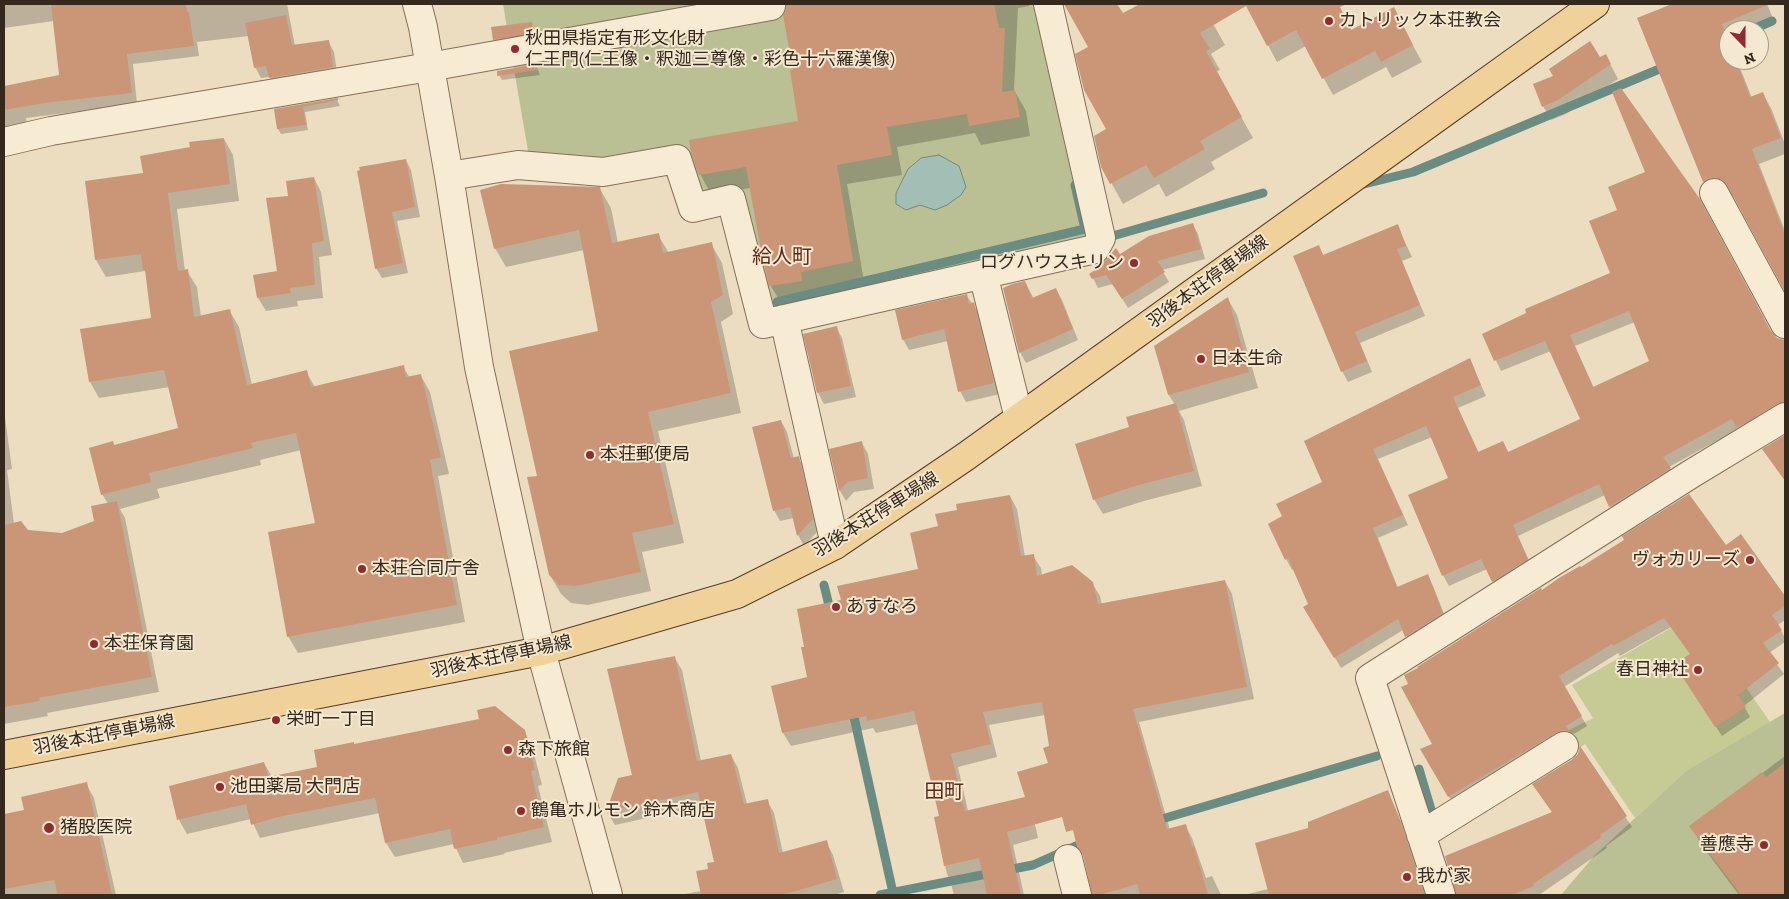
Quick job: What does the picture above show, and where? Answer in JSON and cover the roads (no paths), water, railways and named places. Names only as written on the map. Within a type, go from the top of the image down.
[{"type":"main road","name":"羽後本荘停車場線","points":[[4,755],[541,651],[737,594],[835,545],[966,458],[1595,4]]},
{"type":"street","points":[[417,4],[423,28],[449,176],[479,367],[541,651],[608,895]]},
{"type":"street","points":[[774,322],[1096,249],[1101,238],[1048,4]]},
{"type":"street","points":[[4,142],[50,131],[429,67],[771,6]]},
{"type":"street","points":[[449,176],[518,165],[603,172],[677,159],[693,208],[731,199],[774,322],[835,545]]},
{"type":"street","points":[[1714,193],[1785,324]]},
{"type":"street","points":[[983,274],[1019,418]]},
{"type":"street","points":[[1441,895],[1370,678],[1691,474],[1785,417]]},
{"type":"street","points":[[1421,834],[1564,746]]},
{"type":"street","points":[[1068,860],[1077,895]]},
{"type":"water","points":[[939,155],[959,166],[966,187],[961,195],[947,205],[935,210],[920,205],[906,210],[896,204],[896,193],[908,169],[921,158]]},
{"type":"waterway","points":[[1360,185],[1413,172],[1669,65]]},
{"type":"waterway","points":[[777,302],[1085,229],[1075,185]]},
{"type":"waterway","points":[[1109,237],[1263,193]]},
{"type":"waterway","points":[[824,585],[831,614]]},
{"type":"waterway","points":[[852,708],[893,893]]},
{"type":"waterway","points":[[1155,821],[1377,756]]},
{"type":"waterway","points":[[1419,769],[1432,813]]},
{"type":"waterway","points":[[880,895],[1033,865],[1087,841]]},
{"type":"place","name":"カトリック本荘教会","points":[[1329,21]]},
{"type":"place","name":"秋田県指定有形文化財 仁王門(仁王像・釈迦三尊像・彩色十六羅漢像)","points":[[515,49]]},
{"type":"place","name":"ログハウスキリン","points":[[1134,263]]},
{"type":"place","name":"日本生命","points":[[1201,359]]},
{"type":"place","name":"本荘郵便局","points":[[590,455]]},
{"type":"place","name":"ヴォカリーズ","points":[[1750,560]]},
{"type":"place","name":"本荘合同庁舎","points":[[362,569]]},
{"type":"place","name":"あすなろ","points":[[836,607]]},
{"type":"place","name":"本荘保育園","points":[[94,644]]},
{"type":"place","name":"春日神社","points":[[1698,670]]},
{"type":"place","name":"栄町一丁目","points":[[276,720]]},
{"type":"place","name":"森下旅館","points":[[508,750]]},
{"type":"place","name":"池田薬局 大門店","points":[[220,787]]},
{"type":"place","name":"鶴亀ホルモン 鈴木商店","points":[[521,811]]},
{"type":"place","name":"猪股医院","points":[[49,828]]},
{"type":"place","name":"善應寺","points":[[1764,845]]},
{"type":"place","name":"我が家","points":[[1407,877]]},
{"type":"district","name":"給人町","points":[[782,257]]},
{"type":"district","name":"田町","points":[[944,792]]}]
